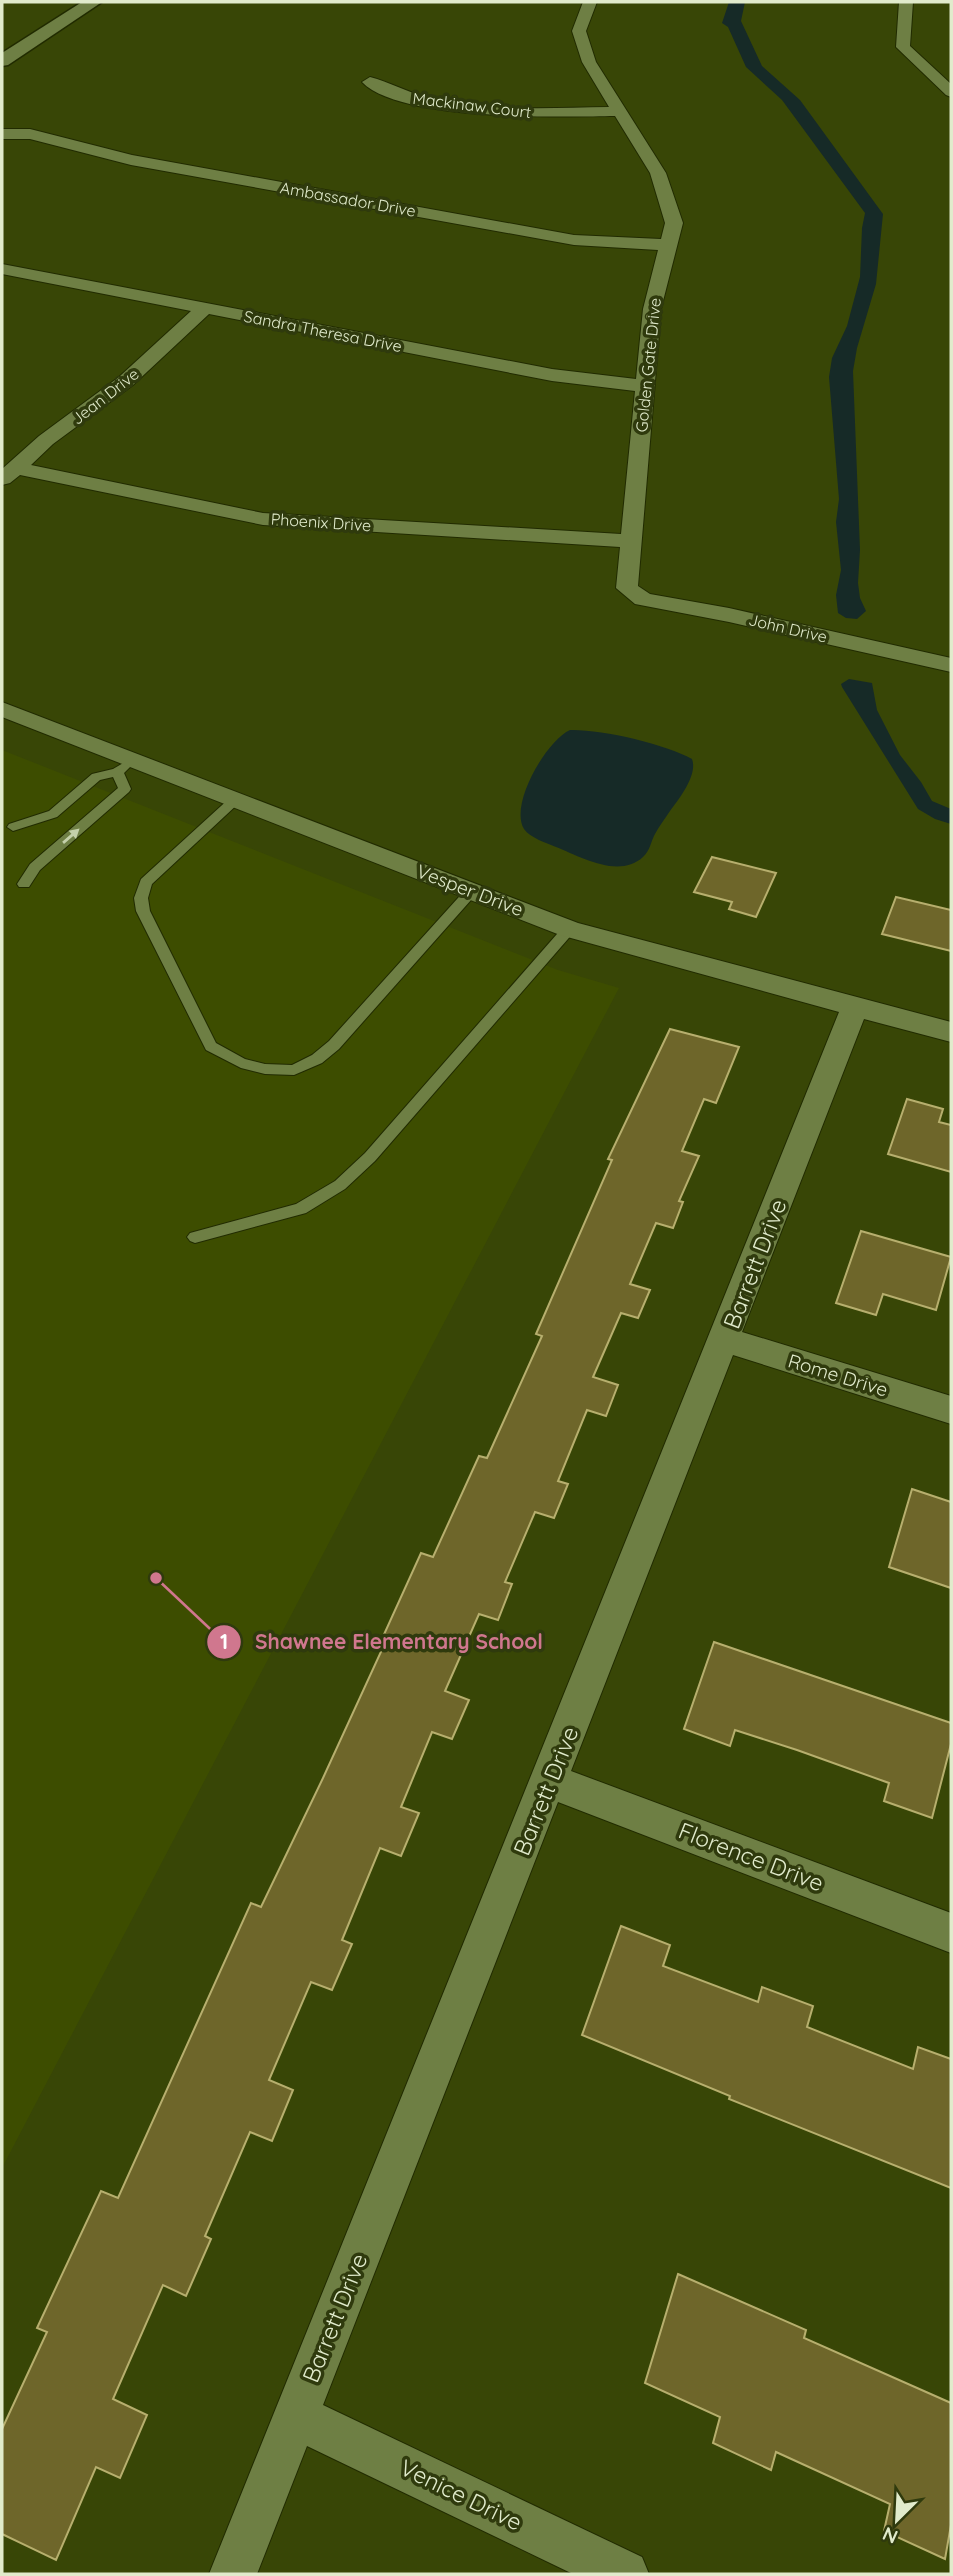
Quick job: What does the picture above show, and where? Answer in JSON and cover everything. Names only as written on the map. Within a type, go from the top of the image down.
[{"type":"street","points":[[2,61],[93,2]]},
{"type":"street","name":"Golden Gate Drive","points":[[590,2],[579,31],[589,62],[657,173],[674,223],[652,309],[627,588]]},
{"type":"street","points":[[906,2],[902,47],[951,92]]},
{"type":"street","points":[[923,68],[951,66]]},
{"type":"street","name":"Mackinaw Court","points":[[370,82],[410,97],[498,111],[619,111]]},
{"type":"street","name":"Ambassador Drive","points":[[9,118],[16,120],[30,134]]},
{"type":"street","name":"Ambassador Drive","points":[[2,134],[30,134],[131,160],[573,240],[668,245]]},
{"type":"street","name":"Sandra Theresa Drive","points":[[2,269],[552,375],[645,386]]},
{"type":"street","name":"Jean Drive","points":[[9,474],[46,440],[126,382],[205,308]]},
{"type":"street","name":"Phoenix Drive","points":[[9,474],[263,519],[631,541]]},
{"type":"street","name":"John Drive","points":[[627,588],[643,599],[729,615],[951,666]]},
{"type":"street","name":"Vesper Drive","points":[[2,709],[125,766],[236,799],[569,929],[951,1032]]},
{"type":"street","name":"Barrett Drive","points":[[233,2574],[855,1007]]},
{"type":"street","name":"Rome Drive","points":[[725,1340],[951,1410]]},
{"type":"street","name":"Florence Drive","points":[[550,1781],[951,1933]]},
{"type":"street","name":"Venice Drive","points":[[296,2416],[625,2574]]},
{"type":"lane","points":[[13,827],[53,814],[96,777],[125,766],[125,789],[35,867],[24,884]]},
{"type":"lane","points":[[236,799],[146,881],[141,898],[143,911],[211,1046],[241,1063],[265,1069],[294,1070],[317,1059],[334,1045],[472,891]]},
{"type":"lane","points":[[195,1237],[301,1209],[340,1185],[370,1157],[569,929]]},
{"type":"shaded area","points":[[2,750],[558,970],[619,988],[2,2168]]},
{"type":"water","points":[[729,2],[745,2],[741,21],[762,66],[800,100],[883,214],[876,284],[853,371],[860,550],[858,583],[860,598],[866,611],[857,619],[846,618],[838,613],[836,595],[841,570],[836,522],[839,499],[829,377],[832,358],[847,326],[860,277],[865,213],[782,100],[746,67],[728,27],[722,23]]},
{"type":"water","points":[[849,679],[872,683],[877,710],[900,755],[932,801],[951,809],[951,824],[918,809],[842,687],[841,684]]},
{"type":"water","points":[[570,730],[632,739],[681,753],[692,759],[692,772],[687,786],[657,831],[647,852],[633,863],[623,866],[600,864],[539,840],[524,829],[521,805],[532,775],[551,747]]},
{"type":"building","points":[[712,857],[776,873],[756,917],[729,909],[732,902],[694,892]]},
{"type":"building","points":[[896,897],[951,910],[951,951],[882,934]]},
{"type":"building","points":[[670,1029],[739,1047],[716,1103],[704,1099],[682,1151],[699,1156],[679,1201],[683,1202],[673,1228],[656,1223],[630,1284],[650,1290],[638,1318],[621,1313],[593,1377],[618,1385],[606,1416],[587,1410],[558,1481],[568,1484],[554,1518],[535,1512],[505,1582],[512,1584],[498,1620],[479,1614],[445,1691],[469,1700],[452,1739],[432,1732],[401,1807],[419,1813],[401,1856],[380,1848],[342,1940],[352,1944],[332,1990],[311,1982],[269,2080],[293,2090],[272,2141],[250,2132],[205,2236],[211,2239],[186,2296],[163,2285],[113,2399],[147,2415],[120,2478],[96,2467],[56,2560],[2,2534],[2,2429],[47,2332],[37,2328],[101,2191],[118,2198],[251,1903],[261,1907],[323,1778],[385,1643],[381,1641],[421,1553],[433,1557],[479,1456],[487,1458],[542,1336],[536,1334],[612,1160],[608,1159]]},
{"type":"building","points":[[907,1099],[943,1109],[939,1122],[951,1125],[951,1172],[888,1154]]},
{"type":"building","points":[[861,1231],[951,1257],[936,1310],[883,1294],[876,1315],[836,1303]]},
{"type":"building","points":[[912,1489],[951,1502],[951,1588],[889,1567]]},
{"type":"building","points":[[714,1642],[951,1723],[951,1744],[932,1818],[884,1801],[889,1783],[735,1730],[730,1746],[684,1729]]},
{"type":"building","points":[[621,1926],[670,1945],[663,1966],[758,2002],[762,1987],[813,2006],[807,2027],[913,2069],[918,2047],[951,2059],[951,2188],[729,2099],[730,2096],[582,2035]]},
{"type":"building","points":[[678,2274],[806,2330],[804,2338],[951,2403],[951,2525],[945,2559],[884,2531],[890,2504],[776,2452],[771,2470],[713,2443],[720,2417],[645,2383]]},
{"type":"place","name":"Shawnee Elementary School","points":[[156,1578]]}]
